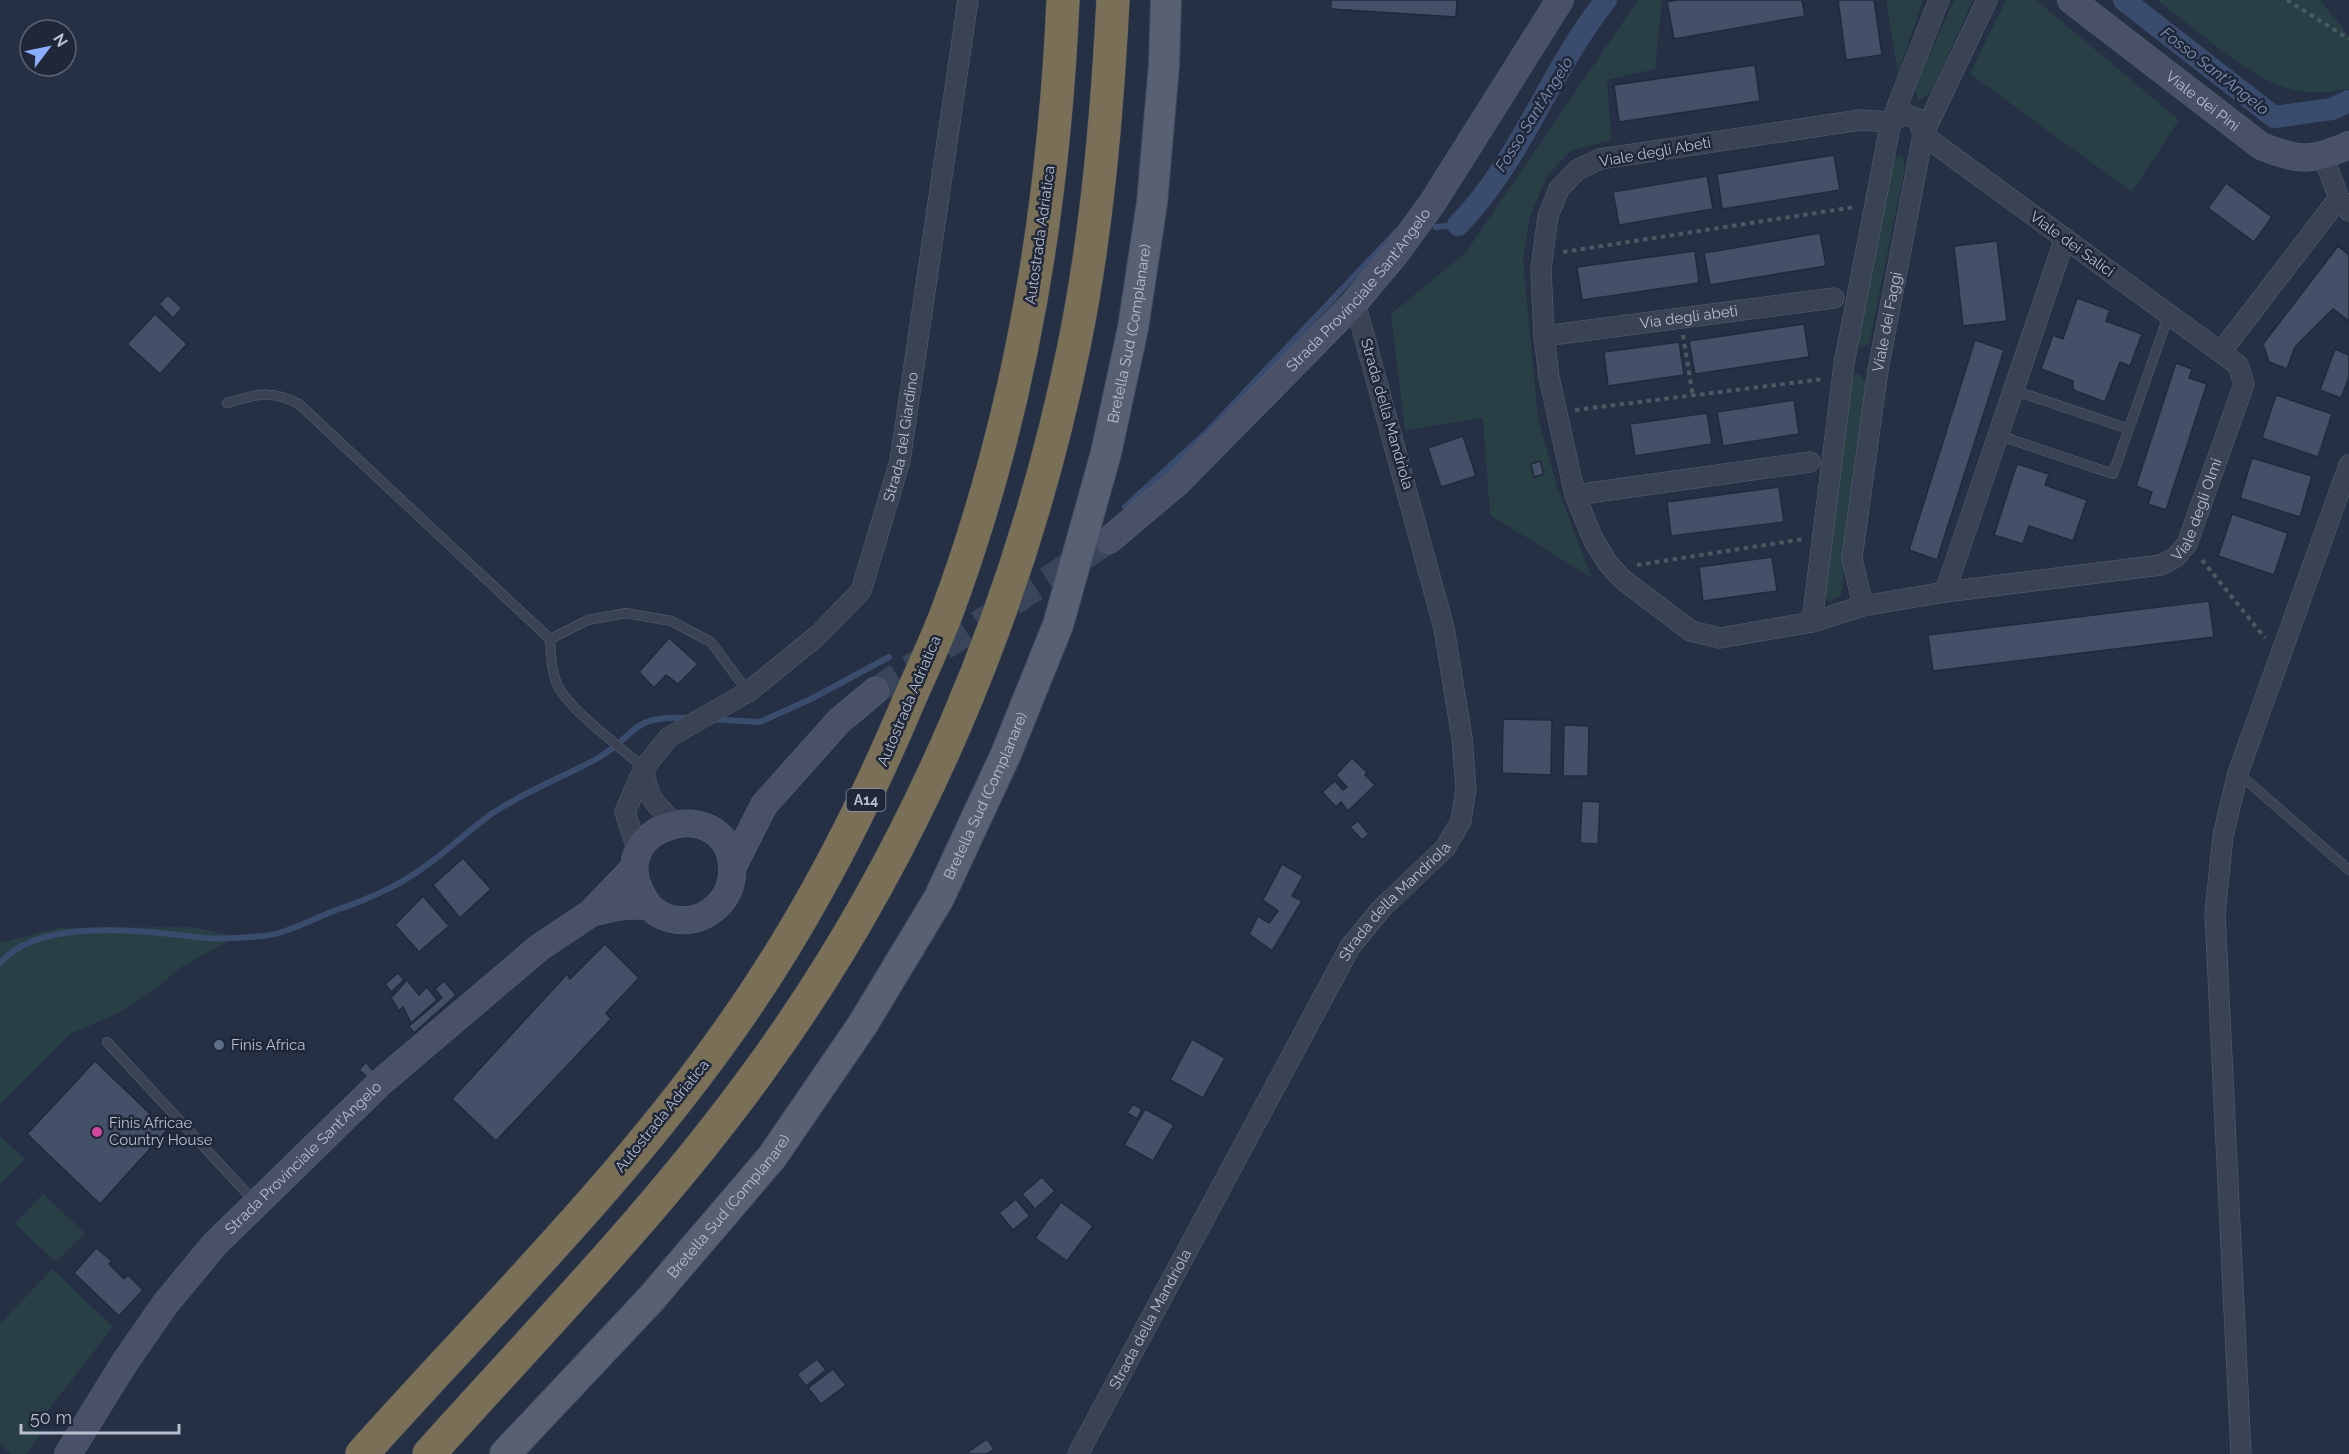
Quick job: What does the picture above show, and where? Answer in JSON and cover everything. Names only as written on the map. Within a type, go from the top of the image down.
[{"type":"highway","name":"Autostrada Adriatica","points":[[362,1454],[622,1167],[723,1040],[810,908],[870,791],[947,612],[1000,446],[1025,335],[1048,195],[1063,0]]},
{"type":"highway","points":[[429,1454],[658,1200],[759,1071],[849,936],[914,816],[986,652],[1034,504],[1074,346],[1097,199],[1113,0]]},
{"type":"main road","name":"Bretella Sud (Complanare)","points":[[505,1454],[650,1300],[772,1157],[863,1024],[939,898],[1006,753],[1058,625],[1106,453],[1133,328],[1152,203],[1164,64],[1166,0]]},
{"type":"main road","name":"Strada Provinciale Sant'Angelo","points":[[1109,540],[1179,482],[1355,302],[1396,253],[1432,201],[1560,0]]},
{"type":"main road","name":"Viale dei Pini","points":[[2071,0],[2260,146],[2292,158],[2323,156],[2349,145]]},
{"type":"main road","name":"Strada Provinciale Sant'Angelo","points":[[591,913],[620,905],[649,906],[661,915],[675,920],[689,920],[704,916],[716,908],[726,896],[731,883],[732,868],[764,805],[839,721],[875,691]]},
{"type":"main road","name":"Strada Provinciale Sant'Angelo","points":[[707,828],[764,805]]},
{"type":"main road","name":"Strada Provinciale Sant'Angelo","points":[[68,1454],[125,1362],[166,1303],[215,1244],[255,1202],[381,1082],[540,947],[591,913],[636,860],[647,838],[660,828],[675,823]]},
{"type":"main road","points":[[675,823],[692,823],[707,828],[720,838],[729,852],[732,868]]},
{"type":"main road","points":[[636,860],[635,882],[649,906]]},
{"type":"street","name":"Strada del Giardino","points":[[636,860],[625,812],[644,768],[669,737],[748,692],[817,636],[861,591],[900,461],[968,0]]},
{"type":"street","points":[[1812,622],[1844,364],[1891,122],[1939,0]]},
{"type":"street","name":"Viale dei Faggi","points":[[1863,606],[1852,558],[1878,370],[1923,135],[1987,0]]},
{"type":"street","name":"Viale degli Abeti","points":[[1575,495],[1565,455],[1544,336],[1541,269],[1548,216],[1559,189],[1577,170],[1600,159],[1860,120],[1891,122]]},
{"type":"street","points":[[1891,122],[1897,137],[1909,142],[1923,135]]},
{"type":"street","name":"Viale dei Salici","points":[[1923,135],[2221,352]]},
{"type":"street","points":[[2221,352],[2344,204],[2323,156]]},
{"type":"street","points":[[1945,592],[2065,238]]},
{"type":"street","name":"Via degli abeti","points":[[1544,336],[1681,320],[1834,298]]},
{"type":"street","name":"Strada della Mandriola","points":[[1078,1454],[1350,947],[1382,908],[1445,848],[1461,821],[1466,788],[1462,738],[1444,628],[1355,302]]},
{"type":"street","name":"Viale degli Olmi","points":[[1863,606],[1945,592],[2161,565],[2176,557],[2187,544],[2244,384],[2238,365],[2221,352]]},
{"type":"street","points":[[1810,462],[1575,495],[1593,539],[1607,562],[1622,579],[1691,631],[1720,638],[1812,622],[1863,606]]},
{"type":"street","points":[[2241,1454],[2215,913],[2223,836],[2238,773],[2349,465]]},
{"type":"street","points":[[644,768],[646,791],[657,807],[675,823]]},
{"type":"lane","points":[[1998,435],[2113,474],[2169,314]]},
{"type":"lane","points":[[2013,390],[2129,429]]},
{"type":"lane","points":[[227,403],[260,393],[280,394],[299,404],[550,639],[551,664],[559,688],[580,711],[644,768]]},
{"type":"lane","points":[[550,639],[588,620],[626,613],[671,621],[711,642],[748,692]]},
{"type":"lane","points":[[2238,773],[2349,870]]},
{"type":"lane","points":[[107,1042],[255,1202]]},
{"type":"path","points":[[2287,0],[2349,39]]},
{"type":"path","points":[[1554,253],[1861,206]]},
{"type":"path","points":[[1681,320],[1693,397]]},
{"type":"path","points":[[1565,412],[1830,378]]},
{"type":"path","points":[[1635,565],[1804,539]]},
{"type":"path","points":[[2202,560],[2280,656]]},
{"type":"shaded area","points":[[1638,0],[1662,0],[1655,69],[1607,80],[1611,140],[1570,151],[1547,176],[1530,216],[1523,260],[1538,418],[1557,487],[1592,578],[1490,515],[1483,418],[1405,430],[1391,314],[1466,252]]},
{"type":"shaded area","points":[[1886,0],[1923,0],[1898,75]]},
{"type":"shaded area","points":[[1954,0],[1973,0],[1931,93],[1918,101],[1915,87]]},
{"type":"shaded area","points":[[2006,0],[2036,0],[2179,120],[2132,192],[1970,74]]},
{"type":"shaded area","points":[[2157,0],[2320,0],[2349,36],[2349,89],[2307,92],[2277,85],[2241,64]]},
{"type":"shaded area","points":[[1902,155],[1905,167],[1869,344],[1861,348],[1855,338],[1892,159]]},
{"type":"shaded area","points":[[1859,373],[1866,383],[1841,595],[1830,602],[1823,595],[1851,377]]},
{"type":"shaded area","points":[[193,927],[236,937],[180,968],[157,988],[119,1013],[70,1034],[0,1104],[0,943],[58,928]]},
{"type":"shaded area","points":[[0,1136],[25,1159],[0,1185]]},
{"type":"shaded area","points":[[43,1194],[85,1233],[56,1262],[15,1224]]},
{"type":"shaded area","points":[[52,1269],[113,1327],[35,1427],[40,1435],[26,1454],[11,1454],[0,1444],[0,1324]]},
{"type":"building","points":[[1331,0],[1457,0],[1456,17],[1331,9]]},
{"type":"building","points":[[1676,0],[1802,0],[1805,16],[1674,39],[1667,2]]},
{"type":"building","points":[[1838,0],[1874,0],[1882,55],[1846,60]]},
{"type":"building","points":[[1755,65],[1760,101],[1619,122],[1614,85]]},
{"type":"building","points":[[1834,155],[1840,190],[1722,209],[1717,174]]},
{"type":"building","points":[[1707,176],[1713,209],[1619,225],[1613,192]]},
{"type":"building","points":[[2226,183],[2272,217],[2254,242],[2208,208]]},
{"type":"building","points":[[1820,233],[1826,266],[1710,285],[1704,253]]},
{"type":"building","points":[[1997,241],[2007,321],[1963,326],[1954,246]]},
{"type":"building","points":[[2338,246],[2349,255],[2349,321],[2333,309],[2295,347],[2287,369],[2269,362],[2263,344]]},
{"type":"building","points":[[1695,251],[1699,283],[1582,300],[1577,267]]},
{"type":"building","points":[[168,295],[182,308],[173,318],[159,304]]},
{"type":"building","points":[[2077,298],[2110,310],[2106,321],[2142,334],[2130,366],[2120,362],[2105,402],[2073,390],[2073,381],[2041,369],[2053,335],[2063,339]]},
{"type":"building","points":[[155,314],[187,344],[160,374],[127,344]]},
{"type":"building","points":[[1804,324],[1809,357],[1695,374],[1689,341]]},
{"type":"building","points":[[1975,340],[2004,350],[1937,560],[1909,550]]},
{"type":"building","points":[[1679,342],[1684,375],[1608,386],[1604,352]]},
{"type":"building","points":[[2335,349],[2349,355],[2349,377],[2341,398],[2320,390]]},
{"type":"building","points":[[2176,363],[2192,369],[2189,378],[2207,384],[2166,510],[2148,504],[2152,492],[2136,486]]},
{"type":"building","points":[[2276,395],[2332,414],[2318,457],[2262,438]]},
{"type":"building","points":[[1794,400],[1799,434],[1723,446],[1717,412]]},
{"type":"building","points":[[1707,413],[1712,444],[1635,456],[1630,424]]},
{"type":"building","points":[[1463,436],[1476,476],[1441,487],[1428,448]]},
{"type":"building","points":[[2252,458],[2312,476],[2300,517],[2240,498]]},
{"type":"building","points":[[1540,461],[1544,474],[1534,477],[1531,464]]},
{"type":"building","points":[[2017,464],[2049,474],[2045,485],[2087,500],[2073,541],[2029,526],[2023,544],[1994,535]]},
{"type":"building","points":[[1779,487],[1784,522],[1671,536],[1667,502]]},
{"type":"building","points":[[2232,514],[2288,533],[2274,575],[2218,556]]},
{"type":"building","points":[[1772,557],[1777,591],[1703,601],[1699,567]]},
{"type":"building","points":[[2209,601],[2214,637],[1933,671],[1928,635]]},
{"type":"building","points":[[669,638],[698,664],[678,684],[666,675],[654,688],[639,672]]},
{"type":"building","points":[[1503,719],[1552,720],[1551,775],[1502,773]]},
{"type":"building","points":[[1564,725],[1589,726],[1588,776],[1563,776]]},
{"type":"building","points":[[1352,758],[1367,772],[1365,775],[1375,785],[1348,811],[1341,802],[1336,807],[1322,792],[1335,781],[1343,790],[1347,787],[1336,775]]},
{"type":"building","points":[[1582,801],[1600,802],[1598,844],[1580,843]]},
{"type":"building","points":[[1358,821],[1369,834],[1362,840],[1350,827]]},
{"type":"building","points":[[463,858],[491,889],[460,918],[433,885]]},
{"type":"building","points":[[1282,864],[1303,876],[1292,896],[1302,901],[1272,951],[1249,934],[1258,916],[1269,923],[1278,911],[1263,900]]},
{"type":"building","points":[[423,896],[449,926],[419,952],[395,925]]},
{"type":"building","points":[[605,944],[639,978],[606,1013],[611,1019],[496,1141],[452,1099],[567,974],[570,979]]},
{"type":"building","points":[[398,973],[404,980],[391,992],[385,984]]},
{"type":"building","points":[[407,980],[419,995],[427,987],[437,1000],[411,1023],[403,1007],[399,1011],[391,998]]},
{"type":"building","points":[[444,981],[456,995],[414,1033],[409,1026],[442,998],[435,989]]},
{"type":"building","points":[[1192,1039],[1225,1058],[1203,1098],[1170,1080]]},
{"type":"building","name":"Finis Africae Country House","points":[[95,1061],[167,1130],[100,1204],[27,1134]]},
{"type":"building","points":[[366,1062],[374,1072],[367,1077],[359,1070]]},
{"type":"building","points":[[1133,1104],[1142,1109],[1137,1119],[1127,1113]]},
{"type":"building","points":[[1145,1109],[1174,1125],[1153,1161],[1124,1145]]},
{"type":"building","points":[[1042,1177],[1055,1191],[1035,1209],[1022,1194]]},
{"type":"building","points":[[1016,1199],[1030,1216],[1013,1230],[999,1213]]},
{"type":"building","points":[[1061,1202],[1093,1226],[1067,1261],[1035,1238]]},
{"type":"building","points":[[96,1248],[112,1261],[109,1264],[124,1279],[128,1275],[143,1290],[119,1316],[74,1273]]},
{"type":"building","points":[[817,1359],[826,1370],[806,1386],[797,1374]]},
{"type":"building","points":[[833,1369],[846,1385],[821,1404],[808,1388]]},
{"type":"building","points":[[987,1439],[994,1449],[987,1454],[969,1454],[968,1452]]},
{"type":"waterway","name":"Fosso Sant'Angelo","points":[[1458,225],[1500,173],[1568,56],[1606,0]]},
{"type":"waterway","name":"Fosso Sant'Angelo","points":[[2124,0],[2274,117],[2332,109],[2349,101]]},
{"type":"waterway","points":[[1436,227],[1458,225]]},
{"type":"waterway","points":[[1125,507],[1206,433],[1396,232]]},
{"type":"waterway","points":[[711,719],[760,722],[811,699],[889,657]]},
{"type":"waterway","points":[[0,963],[18,948],[41,938],[68,932],[126,931],[219,939],[272,935],[291,929],[376,895],[405,880],[490,815],[516,799],[598,758],[637,727],[655,719],[689,718]]},
{"type":"tunnel","points":[[875,691],[1109,540]]},
{"type":"place","name":"Finis Africa","points":[[219,1045]]},
{"type":"place","name":"Finis Africae Country House","points":[[97,1132]]}]
